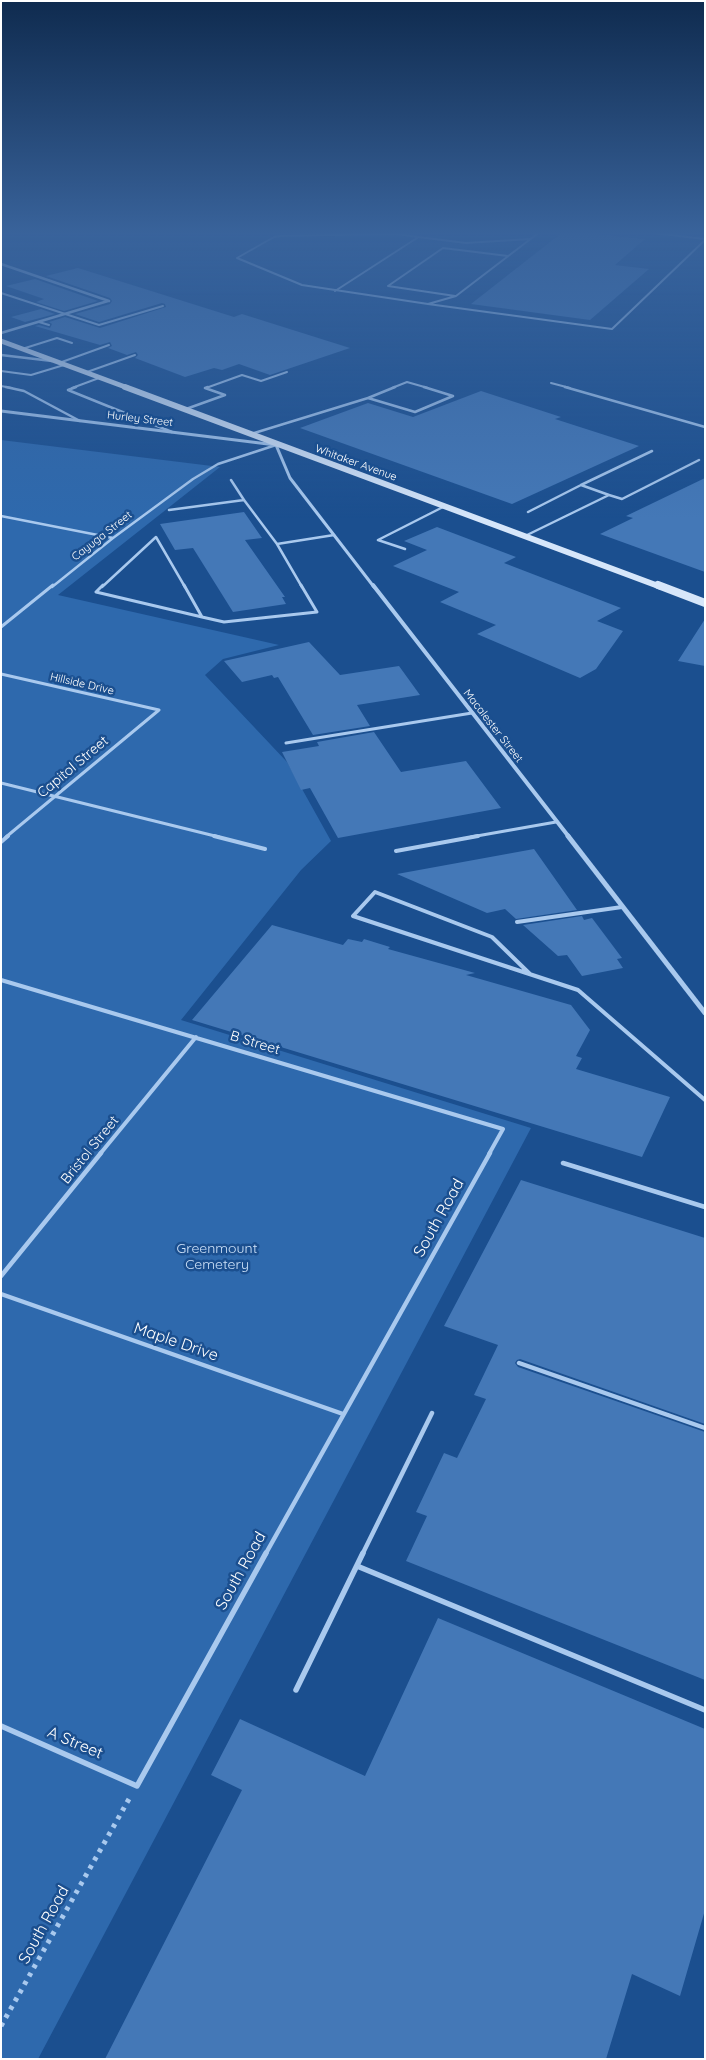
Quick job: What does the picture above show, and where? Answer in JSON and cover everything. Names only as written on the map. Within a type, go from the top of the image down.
[{"type":"main road","name":"Whitaker Avenue","points":[[1,341],[249,435],[705,603]]},
{"type":"street","points":[[1,333],[21,327]]},
{"type":"street","points":[[1,355],[59,363]]},
{"type":"street","name":"Hurley Street","points":[[1,411],[276,445]]},
{"type":"street","name":"Macalester Street","points":[[276,445],[290,478],[705,1013]]},
{"type":"lane","points":[[598,327],[612,329],[614,327]]},
{"type":"lane","points":[[22,349],[57,338],[72,343]]},
{"type":"lane","points":[[1,371],[31,374],[109,345]]},
{"type":"lane","points":[[85,373],[135,355]]},
{"type":"lane","points":[[184,410],[225,395],[205,388],[242,375],[261,381],[287,372]]},
{"type":"lane","points":[[99,378],[68,390],[174,432]]},
{"type":"lane","points":[[249,435],[368,398],[407,382],[453,396],[414,412],[368,398]]},
{"type":"lane","points":[[551,383],[705,427]]},
{"type":"lane","points":[[1,386],[24,391],[80,421]]},
{"type":"lane","name":"Cayuga Street","points":[[1,627],[113,538],[193,478],[218,464],[276,445]]},
{"type":"lane","points":[[528,512],[652,451]]},
{"type":"lane","points":[[581,485],[622,499],[699,460]]},
{"type":"lane","points":[[202,617],[156,537],[96,592],[202,617],[224,622],[318,612],[277,544],[231,480]]},
{"type":"lane","points":[[526,536],[609,495]]},
{"type":"lane","points":[[169,510],[244,500]]},
{"type":"lane","points":[[405,549],[378,540],[445,506]]},
{"type":"lane","points":[[1,516],[113,538]]},
{"type":"lane","points":[[277,544],[334,535]]},
{"type":"lane","name":"Hillside Drive","points":[[1,674],[159,710]]},
{"type":"lane","name":"Capitol Street","points":[[1,842],[159,710]]},
{"type":"lane","points":[[286,743],[472,713]]},
{"type":"lane","points":[[1,783],[265,849]]},
{"type":"lane","points":[[396,851],[556,822]]},
{"type":"lane","points":[[530,974],[492,937],[375,892],[353,916],[578,990],[705,1100]]},
{"type":"lane","points":[[517,922],[622,907]]},
{"type":"lane","name":"B Street","points":[[1,980],[503,1129]]},
{"type":"lane","name":"Bristol Street","points":[[1,1276],[196,1037]]},
{"type":"lane","name":"South Road","points":[[137,1786],[342,1414],[503,1129]]},
{"type":"lane","points":[[564,1163],[705,1207]]},
{"type":"lane","name":"Maple Drive","points":[[1,1294],[342,1414]]},
{"type":"lane","points":[[520,1363],[705,1428]]},
{"type":"lane","points":[[296,1690],[432,1413]]},
{"type":"lane","points":[[357,1566],[705,1710]]},
{"type":"lane","name":"A Street","points":[[1,1726],[137,1786]]},
{"type":"path","name":"South Road","points":[[1,2026],[137,1786]]},
{"type":"green space","name":"Greenmount Cemetery","points":[[1,440],[220,467],[58,595],[279,645],[223,659],[205,675],[287,762],[331,841],[301,870],[181,1020],[531,1128],[38,2059],[1,2059]]},
{"type":"building","points":[[39,327],[284,327],[350,348],[270,375],[239,364],[222,370],[214,368],[185,377],[135,358],[138,355],[136,352],[127,355],[108,348],[112,346],[110,342],[100,345]]},
{"type":"building","points":[[481,391],[561,417],[555,419],[639,446],[512,504],[300,428],[368,403],[413,417]]},
{"type":"building","points":[[705,478],[705,572],[600,534],[633,518],[626,516]]},
{"type":"building","points":[[244,512],[262,538],[245,540],[285,597],[282,597],[286,604],[233,612],[193,548],[175,550],[160,524]]},
{"type":"building","points":[[437,527],[516,557],[504,563],[621,608],[597,621],[623,631],[596,669],[580,678],[477,634],[496,625],[440,602],[459,592],[393,566],[427,550],[404,541]]},
{"type":"building","points":[[705,619],[705,666],[678,661]]},
{"type":"building","points":[[309,642],[340,675],[399,666],[420,695],[357,705],[370,726],[313,735],[278,677],[274,678],[272,675],[242,682],[224,661]]},
{"type":"building","points":[[374,732],[401,772],[466,761],[501,808],[338,838],[310,788],[301,790],[282,752],[319,746],[317,742]]},
{"type":"building","points":[[534,849],[577,910],[516,919],[505,909],[487,913],[397,874]]},
{"type":"building","points":[[582,916],[584,920],[592,918],[622,958],[617,959],[623,968],[582,976],[567,955],[558,956],[523,925]]},
{"type":"building","points":[[272,925],[343,945],[348,939],[362,942],[364,939],[390,947],[388,949],[475,973],[466,975],[571,1005],[590,1030],[576,1056],[582,1058],[576,1069],[670,1097],[642,1157],[192,1020]]},
{"type":"building","points":[[521,1180],[705,1238],[705,1424],[520,1359],[515,1363],[518,1367],[705,1432],[705,1680],[406,1561],[427,1516],[416,1512],[444,1453],[457,1458],[486,1399],[474,1395],[498,1345],[444,1326]]},
{"type":"building","points":[[438,1618],[705,1729],[705,1910],[680,1996],[632,1974],[606,2059],[105,2059],[242,1790],[211,1775],[240,1719],[365,1776]]}]
